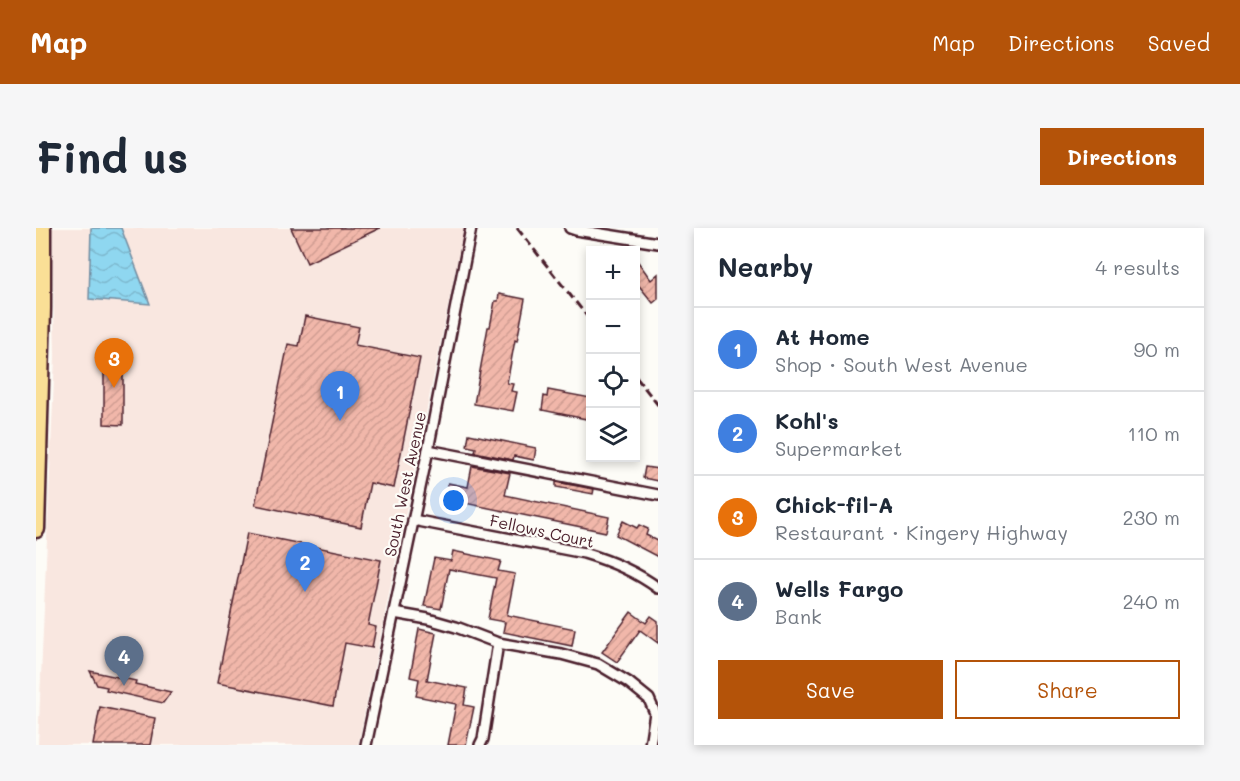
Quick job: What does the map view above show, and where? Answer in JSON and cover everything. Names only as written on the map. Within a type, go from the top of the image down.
[{"type":"highway","points":[[36,530],[42,228]]},
{"type":"street","name":"South West Avenue","points":[[366,745],[428,450],[471,228]]},
{"type":"street","points":[[570,228],[658,243]]},
{"type":"street","points":[[630,239],[632,228]]},
{"type":"street","points":[[428,450],[658,495]]},
{"type":"street","name":"Fellows Court","points":[[413,520],[584,553],[627,568],[658,588]]},
{"type":"street","points":[[394,613],[428,619],[498,643],[561,654],[598,664],[628,682],[649,699],[655,720],[650,745]]},
{"type":"street","points":[[480,745],[483,739],[498,643]]},
{"type":"shaded area","points":[[52,228],[464,228],[358,745],[38,745],[55,356]]},
{"type":"water","points":[[91,228],[121,228],[150,304],[89,299]]},
{"type":"building","points":[[291,228],[380,228],[307,263]]},
{"type":"building","points":[[640,265],[651,280],[658,274],[658,299],[653,303],[640,287]]},
{"type":"building","points":[[499,294],[525,299],[507,383],[513,384],[511,391],[517,392],[513,411],[474,404],[488,327],[490,327],[495,301],[498,301]]},
{"type":"building","points":[[305,316],[359,327],[355,345],[420,358],[394,488],[370,483],[361,527],[255,505],[288,344],[299,346]]},
{"type":"building","points":[[104,364],[123,365],[123,425],[104,424]]},
{"type":"building","points":[[548,390],[586,397],[586,419],[542,410],[544,396],[547,397]]},
{"type":"building","points":[[469,434],[536,448],[534,460],[514,456],[513,460],[475,452],[476,448],[467,446]]},
{"type":"building","points":[[472,466],[510,473],[505,495],[609,517],[606,532],[445,499],[448,483],[468,487]]},
{"type":"building","points":[[645,467],[658,469],[658,481],[643,478]]},
{"type":"building","points":[[556,482],[594,489],[593,494],[556,487]]},
{"type":"building","points":[[623,521],[637,528],[639,525],[648,529],[646,535],[658,541],[658,557],[616,535]]},
{"type":"building","points":[[247,533],[381,560],[368,625],[376,627],[372,648],[345,643],[333,706],[217,683]]},
{"type":"building","points":[[453,551],[501,561],[498,571],[515,574],[507,615],[575,629],[572,646],[503,632],[505,622],[488,619],[496,578],[449,569],[441,609],[424,606],[434,558],[451,561]]},
{"type":"building","points":[[631,612],[646,623],[651,616],[658,621],[658,643],[640,630],[617,662],[602,652]]},
{"type":"building","points":[[419,629],[436,633],[427,680],[467,688],[464,705],[474,707],[466,745],[448,745],[456,704],[416,696],[419,679],[410,677]]},
{"type":"building","points":[[90,671],[136,681],[135,684],[171,692],[163,703],[106,690],[107,687],[97,685]]},
{"type":"building","points":[[100,707],[155,718],[150,745],[93,745]]},
{"type":"railway","points":[[517,228],[586,315]]},
{"type":"railway","points":[[640,382],[658,405]]},
{"type":"place","name":"Chick-fil-A","points":[[114,388]]},
{"type":"place","name":"At Home","points":[[340,421]]},
{"type":"place","name":"Kohl's","points":[[305,592]]},
{"type":"place","name":"Wells Fargo","points":[[124,686]]}]
